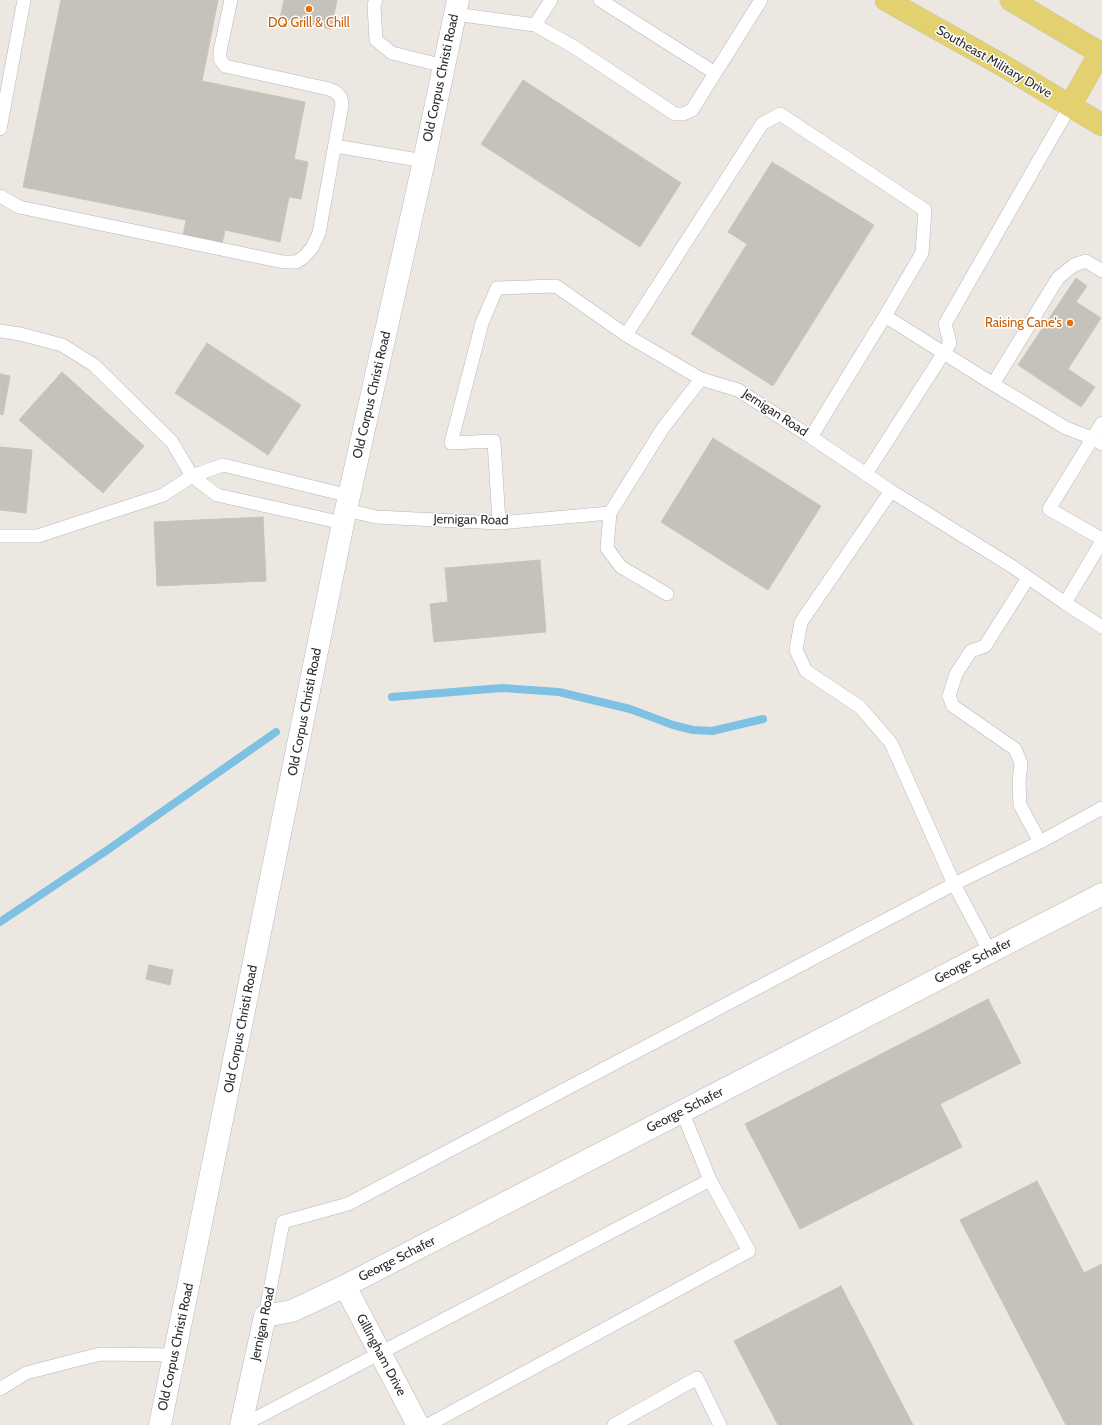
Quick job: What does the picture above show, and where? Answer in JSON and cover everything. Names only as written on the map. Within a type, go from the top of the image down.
[{"type":"main road","name":"Southeast Military Drive","points":[[886,0],[1002,65],[1102,125]]},
{"type":"main road","points":[[1011,0],[1101,53],[1070,106]]},
{"type":"street","name":"Old Corpus Christi Road","points":[[160,1425],[346,510],[424,161],[456,7]]},
{"type":"street","name":"George Schafer","points":[[265,1316],[292,1311],[345,1286],[1102,894]]},
{"type":"street","name":"Gillingham Drive","points":[[345,1286],[418,1425]]},
{"type":"street","name":"Jernigan Road","points":[[242,1425],[265,1316]]},
{"type":"lane","points":[[0,129],[24,0]]},
{"type":"lane","points":[[0,196],[19,207],[283,262],[296,262],[304,257],[312,248],[319,233],[342,105],[341,98],[336,92],[329,89],[225,66],[220,59],[230,0]]},
{"type":"lane","points":[[376,0],[374,5],[376,40],[392,53],[444,66]]},
{"type":"lane","points":[[535,24],[551,0]]},
{"type":"lane","points":[[600,0],[715,74]]},
{"type":"lane","points":[[456,7],[535,24],[675,114],[683,114],[692,110],[761,0]]},
{"type":"lane","points":[[866,474],[947,348],[944,324],[1070,106]]},
{"type":"lane","name":"Jernigan Road","points":[[499,523],[494,441],[451,444],[482,323],[497,288],[556,286],[626,335],[701,379],[738,390],[812,437],[922,253],[925,210],[780,114],[762,124],[626,335]]},
{"type":"lane","points":[[335,146],[424,161]]},
{"type":"lane","points":[[993,384],[1058,278],[1074,265],[1086,261],[1102,271]]},
{"type":"lane","points":[[885,316],[947,348],[993,384],[1066,428],[1097,441]]},
{"type":"lane","points":[[0,330],[62,345],[94,365],[172,442],[192,476],[217,495],[346,510]]},
{"type":"lane","points":[[667,594],[621,567],[607,548],[610,512],[663,428],[701,379]]},
{"type":"lane","points":[[1064,603],[1102,540],[1049,509],[1097,441],[1102,422]]},
{"type":"lane","points":[[812,437],[891,491],[1102,627]]},
{"type":"lane","points":[[0,536],[38,536],[163,495],[192,476],[223,465],[346,510]]},
{"type":"lane","points":[[891,491],[801,622],[796,650],[806,671],[860,707],[892,743],[954,884],[990,952]]},
{"type":"lane","name":"Jernigan Road","points":[[346,510],[376,517],[499,523],[610,512]]},
{"type":"lane","points":[[1028,578],[985,646],[971,651],[956,674],[949,696],[953,706],[1015,749],[1021,763],[1018,782],[1020,805],[1040,842]]},
{"type":"lane","points":[[954,884],[1040,842],[1102,808]]},
{"type":"lane","name":"Jernigan Road","points":[[265,1316],[283,1222],[348,1204],[954,884]]},
{"type":"lane","points":[[428,1425],[749,1251],[710,1180],[682,1111]]},
{"type":"lane","points":[[242,1425],[710,1180]]},
{"type":"lane","points":[[0,1389],[26,1373],[100,1354],[175,1355]]},
{"type":"lane","points":[[614,1425],[697,1378],[720,1425]]},
{"type":"building","points":[[61,0],[218,0],[202,81],[305,102],[294,159],[308,162],[301,199],[289,197],[280,242],[225,230],[222,244],[183,236],[186,220],[23,187]]},
{"type":"building","name":"DQ Grill & Chill","points":[[284,0],[337,0],[331,29],[280,18]]},
{"type":"building","points":[[523,80],[681,183],[640,247],[481,144]]},
{"type":"building","points":[[772,162],[874,225],[773,386],[691,334],[747,244],[728,232]]},
{"type":"building","points":[[1076,278],[1087,286],[1076,302],[1101,318],[1068,369],[1095,387],[1081,407],[1018,365]]},
{"type":"building","points":[[207,343],[301,405],[268,455],[175,393]]},
{"type":"building","points":[[62,372],[144,446],[103,493],[19,420]]},
{"type":"building","points":[[0,374],[10,376],[3,415],[0,414]]},
{"type":"building","points":[[713,438],[821,506],[768,590],[661,522]]},
{"type":"building","points":[[0,447],[32,450],[26,513],[0,510]]},
{"type":"building","points":[[263,517],[266,581],[157,586],[154,522]]},
{"type":"building","points":[[540,560],[546,632],[434,642],[430,604],[448,602],[445,568]]},
{"type":"building","points":[[149,965],[173,970],[170,985],[146,979]]},
{"type":"building","points":[[988,999],[1021,1063],[940,1104],[962,1147],[800,1229],[745,1124]]},
{"type":"building","points":[[1037,1181],[1084,1273],[1102,1264],[1102,1425],[1066,1425],[960,1220]]},
{"type":"building","points":[[841,1286],[913,1425],[778,1425],[734,1341]]},
{"type":"waterway","points":[[392,697],[502,688],[559,692],[630,709],[673,725],[693,730],[712,731],[763,719]]},
{"type":"waterway","points":[[0,922],[106,851],[276,732]]},
{"type":"place","name":"DQ Grill & Chill","points":[[309,9]]},
{"type":"place","name":"Raising Cane's","points":[[1070,323]]}]
